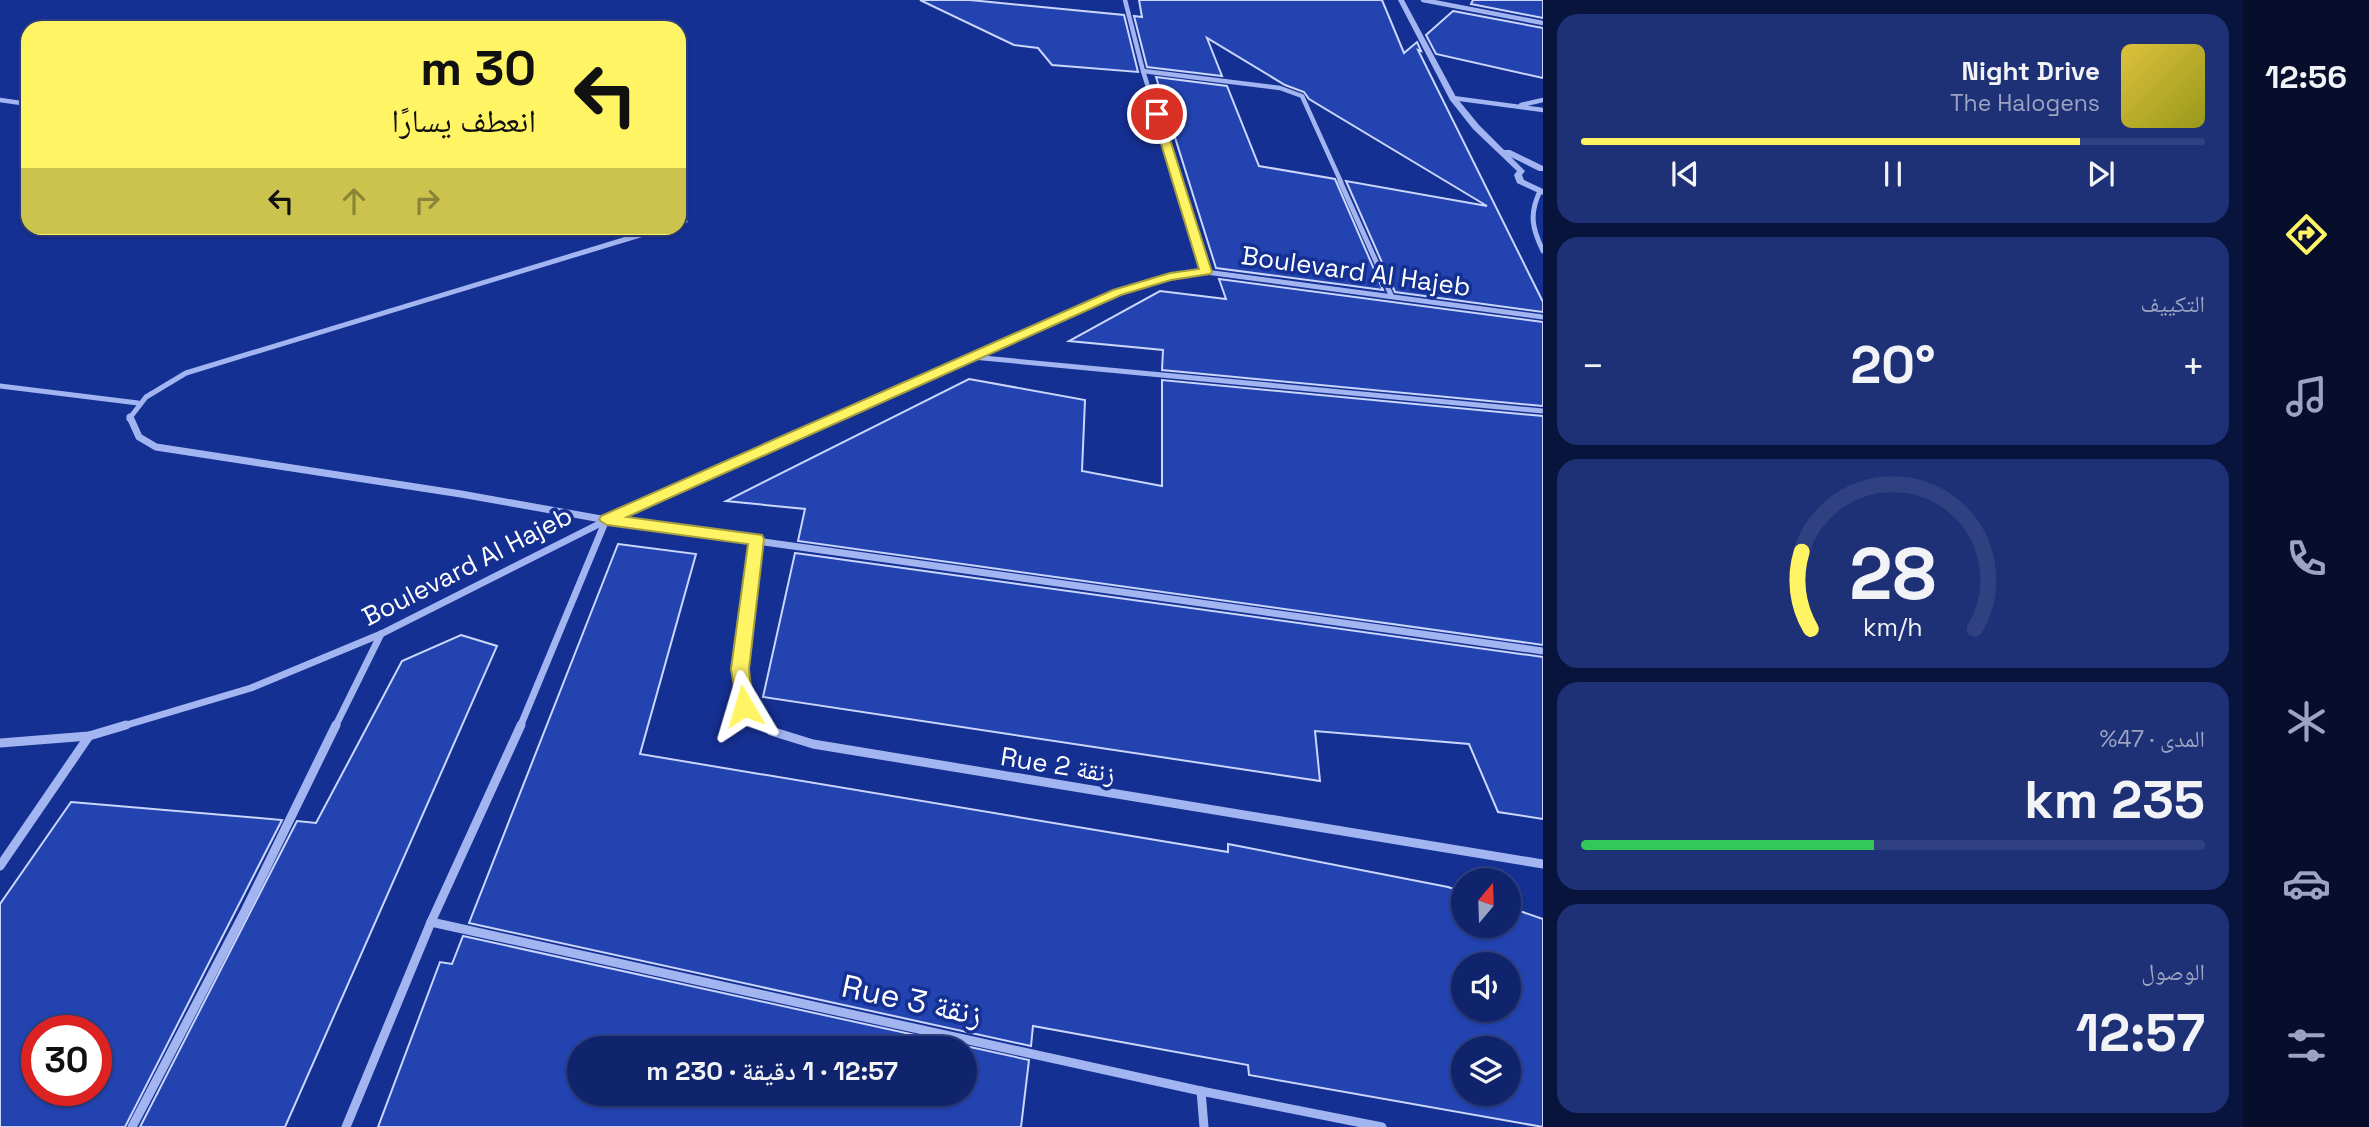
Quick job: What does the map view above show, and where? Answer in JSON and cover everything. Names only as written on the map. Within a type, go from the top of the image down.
[{"type":"street","points":[[1125,0],[1143,71],[1206,272]]},
{"type":"street","points":[[1401,0],[1453,98],[1476,127],[1502,149],[1521,171]]},
{"type":"street","points":[[1423,0],[1543,23]]},
{"type":"street","points":[[1143,71],[1280,88],[1302,96],[1391,295]]},
{"type":"street","points":[[1453,98],[1543,110]]},
{"type":"street","points":[[0,100],[21,103]]},
{"type":"street","points":[[1513,106],[1543,100]]},
{"type":"street","points":[[1502,149],[1542,169]]},
{"type":"street","points":[[1521,171],[1542,169]]},
{"type":"street","points":[[1521,171],[1518,175],[1520,181],[1541,192],[1532,207],[1530,225],[1543,251]]},
{"type":"street","points":[[640,235],[186,373],[155,388],[138,403],[130,419],[139,437],[156,447],[461,494],[607,520],[1543,651]]},
{"type":"street","name":"Boulevard Al Hajeb","points":[[0,743],[89,736],[251,688],[381,634],[607,520],[972,356],[1117,292],[1170,276],[1206,272],[1543,317]]},
{"type":"street","points":[[972,356],[1543,411]]},
{"type":"street","points":[[0,386],[138,403]]},
{"type":"street","points":[[346,1127],[431,922],[533,700],[607,520]]},
{"type":"street","name":"Rue 2 زنقة","points":[[757,539],[740,669],[744,706],[771,731],[813,744],[913,762],[1543,864]]},
{"type":"street","points":[[132,1127],[246,909],[381,634]]},
{"type":"street","points":[[0,866],[89,736]]},
{"type":"street","name":"Rue 3 زنقة","points":[[431,922],[1201,1091],[1381,1127]]},
{"type":"street","points":[[1201,1091],[1204,1127]]},
{"type":"building","points":[[920,0],[970,0],[1124,15],[1138,72],[1052,65],[1038,48],[1014,45]]},
{"type":"building","points":[[1139,0],[1382,0],[1404,53],[1417,42],[1421,51],[1418,50],[1543,302],[1543,312],[1395,292],[1346,181],[1487,206],[1309,99],[1304,92],[1285,85],[1207,38],[1222,76],[1147,67],[1134,16],[1142,17]]},
{"type":"building","points":[[1473,0],[1543,0],[1543,18],[1471,4]]},
{"type":"building","points":[[1453,11],[1543,28],[1543,78],[1436,54],[1426,35]]},
{"type":"building","points":[[1156,77],[1227,86],[1259,166],[1335,179],[1383,290],[1216,268]]},
{"type":"building","points":[[1219,279],[1543,322],[1543,406],[1162,370],[1163,350],[1069,341],[1160,291],[1226,299]]},
{"type":"building","points":[[969,379],[1085,400],[1082,471],[1162,486],[1162,380],[1543,416],[1543,645],[798,541],[805,509],[726,501]]},
{"type":"building","points":[[618,544],[696,554],[640,754],[1228,852],[1228,844],[1448,887],[1451,888],[1451,938],[1521,938],[1521,911],[1543,919],[1543,1127],[1249,1075],[1248,1065],[1033,1026],[1031,1046],[469,923]]},
{"type":"building","points":[[795,553],[1543,657],[1543,819],[1498,812],[1469,744],[1315,731],[1320,781],[763,697]]},
{"type":"building","points":[[461,635],[497,646],[285,1127],[140,1127],[297,821],[316,823],[402,661]]},
{"type":"building","points":[[71,802],[282,820],[125,1127],[0,1127],[0,904]]},
{"type":"building","points":[[463,936],[919,1036],[567,1036],[567,1106],[977,1106],[977,1049],[1029,1060],[1021,1127],[378,1127],[440,962],[452,964]]},
{"type":"route","points":[[744,706],[740,669],[757,539],[607,520],[1117,292],[1170,276],[1206,272],[1157,114]]}]
